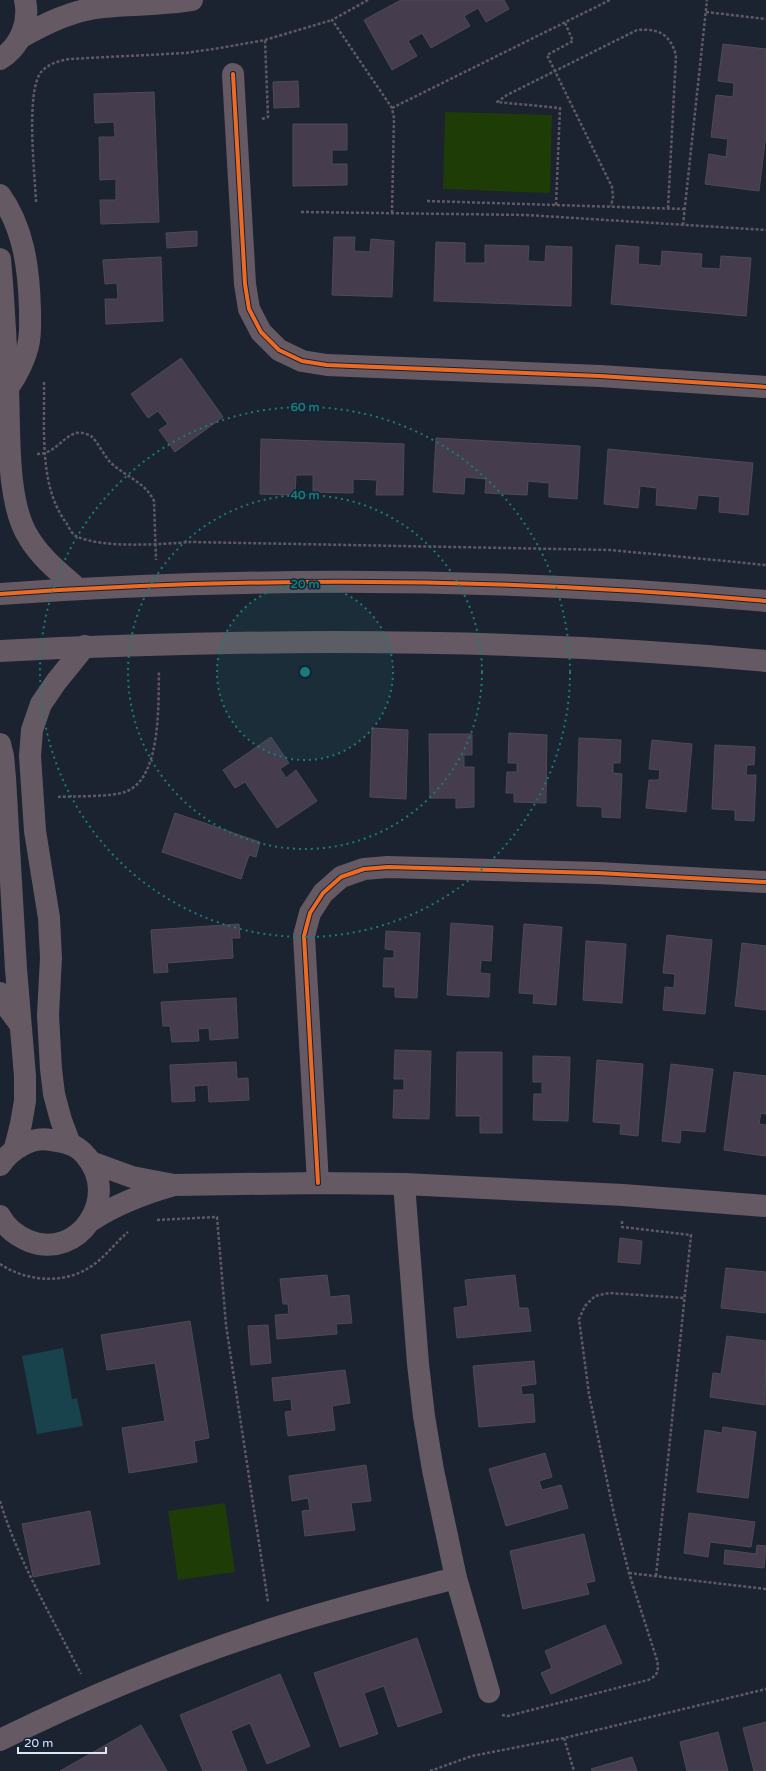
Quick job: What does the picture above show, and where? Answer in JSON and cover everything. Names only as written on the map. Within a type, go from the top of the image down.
[{"type":"street","points":[[1,61],[12,50],[20,38],[26,23],[25,0]]},
{"type":"street","points":[[69,0],[103,7]]},
{"type":"street","points":[[20,38],[60,18],[81,11],[103,7],[136,6],[192,0]]},
{"type":"street","points":[[233,74],[245,284],[249,309],[261,332],[280,350],[302,362],[327,365],[600,376],[766,387]]},
{"type":"street","points":[[0,195],[20,234],[30,294],[30,331],[28,346],[24,361],[8,388]]},
{"type":"street","points":[[0,259],[8,388],[12,487],[18,513],[28,538],[44,558],[77,588]]},
{"type":"street","points":[[0,594],[77,588],[270,583],[462,583],[696,594],[766,600]]},
{"type":"street","points":[[0,651],[85,646],[401,642],[572,647],[766,660]]},
{"type":"street","points":[[70,1144],[61,1120],[51,1069],[48,1015],[51,958],[49,918],[35,832],[30,756],[32,730],[41,704],[56,682],[85,646]]},
{"type":"street","points":[[0,744],[4,763],[4,844],[25,1076],[25,1101],[22,1124],[15,1148]]},
{"type":"street","points":[[318,1183],[304,936],[310,913],[323,893],[342,877],[364,869],[388,867],[598,873],[766,882]]},
{"type":"street","points":[[0,993],[20,1025]]},
{"type":"street","points":[[0,1165],[6,1156],[15,1148],[42,1138],[70,1144],[82,1151],[91,1162],[97,1176],[100,1190],[98,1206],[92,1220]]},
{"type":"street","points":[[91,1162],[132,1177],[174,1185],[318,1183],[404,1184],[623,1195],[766,1206]]},
{"type":"street","points":[[404,1184],[418,1364],[424,1416],[442,1516],[456,1578],[489,1692]]},
{"type":"street","points":[[1,1220],[18,1237],[38,1244],[59,1244],[78,1235],[92,1220],[111,1208],[131,1199],[174,1185]]},
{"type":"street","points":[[0,1740],[93,1697],[178,1662],[272,1629],[456,1578]]},
{"type":"path","points":[[36,205],[32,111],[35,85],[41,72],[55,62],[69,59],[186,53],[265,40],[332,20],[368,0]]},
{"type":"path","points":[[392,108],[610,0]]},
{"type":"path","points":[[683,225],[707,0]]},
{"type":"path","points":[[706,12],[766,19]]},
{"type":"path","points":[[332,20],[392,108],[394,118],[392,212]]},
{"type":"path","points":[[565,23],[573,41],[547,55],[612,187],[613,197],[611,206]]},
{"type":"path","points":[[556,205],[560,108],[497,102],[507,95],[637,30],[648,29],[658,31],[667,36],[674,45],[676,55],[668,208]]},
{"type":"path","points":[[428,201],[684,209]]},
{"type":"path","points":[[301,212],[392,212],[526,215],[766,230]]},
{"type":"path","points":[[44,377],[46,471],[50,493],[59,515],[75,535],[103,543],[156,545],[191,542],[611,550],[766,565]]},
{"type":"path","points":[[623,1195],[622,1227],[691,1235],[656,1576]]},
{"type":"path","points":[[151,1222],[163,1219],[217,1217],[226,1325],[272,1629]]},
{"type":"path","points":[[0,1264],[9,1270],[25,1276],[42,1279],[70,1275],[92,1266],[105,1256],[116,1242],[130,1231]]},
{"type":"path","points":[[489,1692],[498,1712],[502,1716],[508,1716],[654,1678],[658,1673],[657,1660],[630,1573],[600,1454],[589,1394],[579,1319],[585,1306],[595,1296],[609,1292],[684,1298]]},
{"type":"path","points":[[0,1501],[20,1556],[35,1590],[54,1622],[93,1697]]},
{"type":"path","points":[[630,1573],[766,1589]]},
{"type":"path","points":[[430,1771],[472,1756],[564,1738],[766,1690]]},
{"type":"path","points":[[564,1738],[574,1771]]},
{"type":"green space","points":[[445,112],[552,115],[550,193],[443,189]]},
{"type":"green space","points":[[225,1503],[235,1572],[178,1580],[168,1511]]},
{"type":"shaded area","points":[[63,1348],[72,1399],[77,1398],[83,1426],[37,1434],[22,1356]]},
{"type":"building","points":[[401,0],[504,0],[509,9],[486,22],[478,8],[464,16],[470,26],[431,48],[422,33],[408,41],[417,56],[392,70],[364,20]]},
{"type":"building","points":[[723,44],[766,49],[766,134],[759,191],[705,184],[709,154],[726,157],[728,139],[711,137],[716,95],[733,97],[734,83],[718,81]]},
{"type":"building","points":[[298,81],[299,107],[274,108],[273,82]]},
{"type":"building","points":[[154,92],[159,222],[101,224],[100,200],[116,200],[116,179],[100,180],[99,137],[115,137],[114,122],[95,123],[94,94]]},
{"type":"building","points":[[293,124],[347,124],[347,150],[332,150],[332,164],[347,164],[347,185],[293,186]]},
{"type":"building","points":[[197,231],[197,246],[167,248],[166,233]]},
{"type":"building","points":[[334,237],[355,237],[354,251],[370,252],[371,239],[394,241],[392,297],[332,295]]},
{"type":"building","points":[[436,242],[465,243],[465,263],[485,263],[485,245],[529,246],[528,261],[545,262],[546,246],[572,247],[571,306],[434,301]]},
{"type":"building","points":[[616,245],[639,247],[638,264],[661,266],[662,251],[702,254],[701,268],[720,269],[721,256],[751,258],[746,316],[611,304]]},
{"type":"building","points":[[161,257],[163,321],[106,324],[105,299],[118,299],[117,283],[105,284],[103,260]]},
{"type":"building","points":[[181,358],[223,417],[175,452],[159,430],[168,424],[158,411],[148,418],[131,394]]},
{"type":"building","points":[[436,438],[580,446],[577,499],[549,497],[549,483],[528,481],[527,495],[485,493],[486,479],[465,477],[464,494],[433,492]]},
{"type":"building","points":[[261,439],[404,444],[403,495],[376,495],[377,480],[353,479],[353,493],[313,492],[313,475],[296,475],[295,495],[260,494]]},
{"type":"building","points":[[608,449],[753,463],[748,515],[719,512],[720,497],[698,495],[696,509],[656,505],[657,488],[640,486],[638,508],[604,504]]},
{"type":"building","points":[[372,728],[408,730],[406,799],[370,797]]},
{"type":"building","points":[[509,733],[547,735],[546,803],[514,802],[514,793],[506,793],[507,772],[517,772],[517,763],[508,763]]},
{"type":"building","points":[[429,734],[472,734],[472,755],[464,755],[464,767],[474,767],[474,807],[456,808],[456,798],[430,798]]},
{"type":"building","points":[[271,737],[289,763],[280,769],[286,778],[296,770],[317,801],[277,828],[245,782],[235,788],[223,770]]},
{"type":"building","points":[[579,738],[621,740],[620,763],[613,763],[613,773],[622,774],[620,818],[602,817],[602,807],[577,806]]},
{"type":"building","points":[[652,740],[692,744],[686,812],[646,808],[649,780],[659,780],[660,770],[649,769]]},
{"type":"building","points":[[715,745],[755,747],[754,765],[747,765],[746,775],[756,775],[754,821],[735,820],[735,810],[712,809]]},
{"type":"building","points":[[175,813],[260,842],[256,857],[249,855],[241,879],[162,852]]},
{"type":"building","points":[[451,923],[493,926],[491,961],[481,960],[480,973],[490,974],[489,997],[447,995]]},
{"type":"building","points":[[239,924],[240,938],[232,938],[233,958],[167,963],[168,972],[154,973],[151,930]]},
{"type":"building","points":[[524,924],[562,927],[556,1005],[533,1003],[534,994],[519,993]]},
{"type":"building","points":[[386,931],[420,933],[417,998],[395,997],[395,987],[383,987],[384,958],[394,958],[394,950],[385,949]]},
{"type":"building","points":[[667,935],[712,940],[705,1014],[663,1010],[665,987],[674,988],[675,974],[663,973]]},
{"type":"building","points":[[586,941],[626,944],[622,1003],[583,1000]]},
{"type":"building","points":[[742,943],[766,946],[766,1010],[735,1006]]},
{"type":"building","points":[[236,998],[238,1038],[210,1040],[209,1028],[198,1029],[199,1041],[172,1042],[170,1026],[163,1026],[161,1002]]},
{"type":"building","points":[[395,1050],[431,1051],[429,1119],[393,1118],[394,1090],[404,1090],[404,1079],[394,1079]]},
{"type":"building","points":[[457,1052],[502,1052],[502,1133],[480,1133],[480,1116],[456,1116]]},
{"type":"building","points":[[533,1056],[570,1057],[568,1121],[533,1120],[534,1094],[542,1094],[542,1082],[533,1082]]},
{"type":"building","points":[[597,1060],[643,1064],[638,1136],[620,1134],[621,1124],[593,1122]]},
{"type":"building","points":[[236,1062],[237,1079],[248,1078],[249,1100],[209,1102],[208,1085],[194,1086],[195,1101],[172,1102],[170,1065]]},
{"type":"building","points":[[671,1064],[713,1069],[705,1132],[681,1130],[680,1143],[662,1141]]},
{"type":"building","points":[[734,1072],[766,1076],[766,1114],[761,1113],[759,1124],[766,1125],[766,1156],[724,1150]]},
{"type":"building","points":[[620,1238],[642,1241],[640,1264],[618,1262]]},
{"type":"building","points":[[726,1268],[766,1272],[766,1313],[721,1308]]},
{"type":"building","points":[[327,1275],[330,1297],[349,1295],[352,1323],[336,1324],[337,1334],[277,1339],[275,1315],[289,1314],[288,1304],[283,1304],[280,1279]]},
{"type":"building","points":[[515,1275],[519,1308],[528,1308],[531,1331],[457,1338],[454,1308],[468,1306],[465,1280]]},
{"type":"building","points":[[190,1321],[209,1438],[194,1441],[197,1462],[129,1473],[122,1428],[165,1421],[155,1363],[107,1370],[101,1335]]},
{"type":"building","points":[[268,1325],[271,1363],[251,1365],[248,1326]]},
{"type":"building","points":[[727,1336],[766,1341],[765,1405],[710,1397],[713,1373],[721,1374]]},
{"type":"building","points":[[534,1361],[536,1384],[521,1386],[522,1395],[533,1394],[535,1422],[479,1427],[473,1366]]},
{"type":"building","points":[[345,1370],[350,1403],[332,1406],[335,1430],[288,1436],[285,1412],[292,1411],[291,1399],[274,1401],[272,1378]]},
{"type":"building","points":[[723,1427],[756,1432],[748,1498],[697,1492],[705,1430],[722,1433]]},
{"type":"building","points":[[545,1453],[552,1477],[539,1481],[542,1490],[561,1485],[568,1508],[506,1526],[489,1469]]},
{"type":"building","points":[[366,1465],[371,1501],[351,1503],[355,1530],[305,1536],[302,1511],[310,1510],[308,1498],[292,1501],[289,1476]]},
{"type":"building","points":[[90,1511],[100,1564],[33,1577],[22,1524]]},
{"type":"building","points":[[689,1513],[755,1522],[751,1547],[710,1542],[708,1557],[684,1553]]},
{"type":"building","points":[[584,1534],[595,1581],[586,1583],[589,1594],[523,1609],[510,1551]]},
{"type":"building","points":[[757,1545],[766,1546],[764,1568],[724,1564],[725,1550],[756,1554]]},
{"type":"building","points":[[605,1625],[622,1663],[551,1694],[541,1673],[552,1668],[545,1651]]},
{"type":"building","points":[[417,1638],[442,1712],[398,1727],[384,1686],[364,1693],[378,1734],[340,1747],[314,1673]]},
{"type":"building","points":[[280,1674],[310,1746],[267,1764],[250,1723],[231,1731],[247,1771],[203,1771],[180,1715]]},
{"type":"building","points":[[766,1722],[766,1771],[754,1771],[743,1728]]},
{"type":"building","points":[[141,1725],[167,1771],[60,1771]]},
{"type":"building","points":[[718,1732],[728,1771],[687,1771],[680,1742]]},
{"type":"building","points":[[632,1757],[637,1771],[592,1771],[591,1769]]},
{"type":"cycle path","points":[[233,74],[245,284],[249,309],[261,332],[279,350],[302,361],[327,365],[600,376],[766,387]]},
{"type":"cycle path","points":[[0,594],[191,584],[383,582],[575,588],[671,593],[766,601]]},
{"type":"cycle path","points":[[318,1183],[304,936],[310,913],[323,893],[341,877],[364,869],[388,867],[598,873],[766,882]]}]
